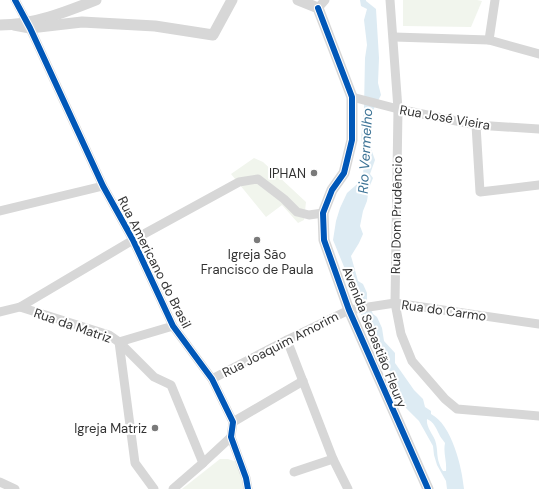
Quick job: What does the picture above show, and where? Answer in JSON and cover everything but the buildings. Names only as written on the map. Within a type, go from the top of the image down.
[{"type":"street","name":"Rua Americano do Brasil","points":[[15,0],[29,26],[103,186],[133,240],[172,326],[212,379],[233,422]]},
{"type":"street","points":[[29,26],[96,0]]},
{"type":"street","points":[[0,24],[29,26],[82,22],[155,26],[213,34],[232,0]]},
{"type":"street","points":[[298,0],[322,4]]},
{"type":"street","name":"Rua Dom Prudêncio","points":[[390,0],[394,38],[395,109],[392,303],[400,334],[412,361],[445,398],[457,409],[539,416]]},
{"type":"street","points":[[490,40],[495,0]]},
{"type":"street","name":"Avenida Sebastião Fleury","points":[[322,4],[357,98],[352,140],[344,173],[332,190],[323,213],[324,240],[428,489]]},
{"type":"street","points":[[79,7],[82,22]]},
{"type":"street","points":[[394,38],[490,40],[539,54]]},
{"type":"street","name":"Rua José Vieira","points":[[357,98],[395,109],[476,125],[539,130]]},
{"type":"street","points":[[476,125],[480,192],[539,185]]},
{"type":"street","points":[[0,312],[20,307],[133,240],[239,182],[258,179],[284,199],[297,212],[309,215],[323,213]]},
{"type":"street","points":[[0,211],[103,186]]},
{"type":"street","name":"Rua do Carmo","points":[[353,309],[392,303],[539,324]]},
{"type":"street","name":"Rua da Matriz","points":[[20,307],[109,335],[119,342],[172,326]]},
{"type":"street","name":"Rua Joaquim Amorim","points":[[212,379],[287,340],[353,309]]},
{"type":"street","points":[[287,340],[333,459],[348,489]]},
{"type":"street","points":[[119,342],[154,377],[171,385],[203,464]]},
{"type":"street","points":[[119,342],[135,463],[154,489]]},
{"type":"street","points":[[248,489],[246,478],[231,437],[233,422],[303,381]]},
{"type":"street","points":[[173,489],[203,464],[231,437]]},
{"type":"street","points":[[294,472],[333,459]]},
{"type":"street","points":[[0,482],[15,489]]},
{"type":"shaded area","points":[[403,0],[482,1],[471,27],[403,26]]},
{"type":"shaded area","points":[[254,158],[263,162],[306,202],[304,220],[298,223],[282,205],[266,217],[231,174]]},
{"type":"shaded area","points":[[220,459],[228,459],[237,462],[244,489],[182,489]]},
{"type":"water","name":"Rio Vermelho","points":[[360,0],[366,0],[376,9],[379,58],[378,83],[381,95],[371,114],[370,146],[375,160],[370,174],[373,178],[369,188],[360,226],[363,234],[351,256],[358,281],[363,284],[367,293],[367,301],[382,328],[384,341],[395,353],[395,363],[414,390],[423,399],[425,407],[431,411],[431,414],[445,427],[455,447],[464,489],[447,489],[446,481],[437,465],[433,446],[419,421],[404,406],[393,376],[382,359],[361,314],[333,240],[336,221],[347,193],[363,179],[364,152],[361,138],[367,45],[364,20],[367,9],[361,6]],"holes":[[[427,419],[434,425],[445,443],[444,450],[446,471],[443,471],[439,462],[435,440],[427,425]]]},
{"type":"cycle path","points":[[15,0],[30,28],[103,186],[133,240],[173,326],[212,379],[233,422],[231,437],[246,478],[248,489]]},
{"type":"cycle path","points":[[318,8],[352,97],[352,140],[344,173],[332,190],[323,213],[324,240],[349,310],[428,489]]},
{"type":"place","name":"IPHAN","points":[[314,173]]},
{"type":"place","name":"Igreja São Francisco de Paula","points":[[257,240]]},
{"type":"place","name":"Igreja Matriz","points":[[155,428]]}]
